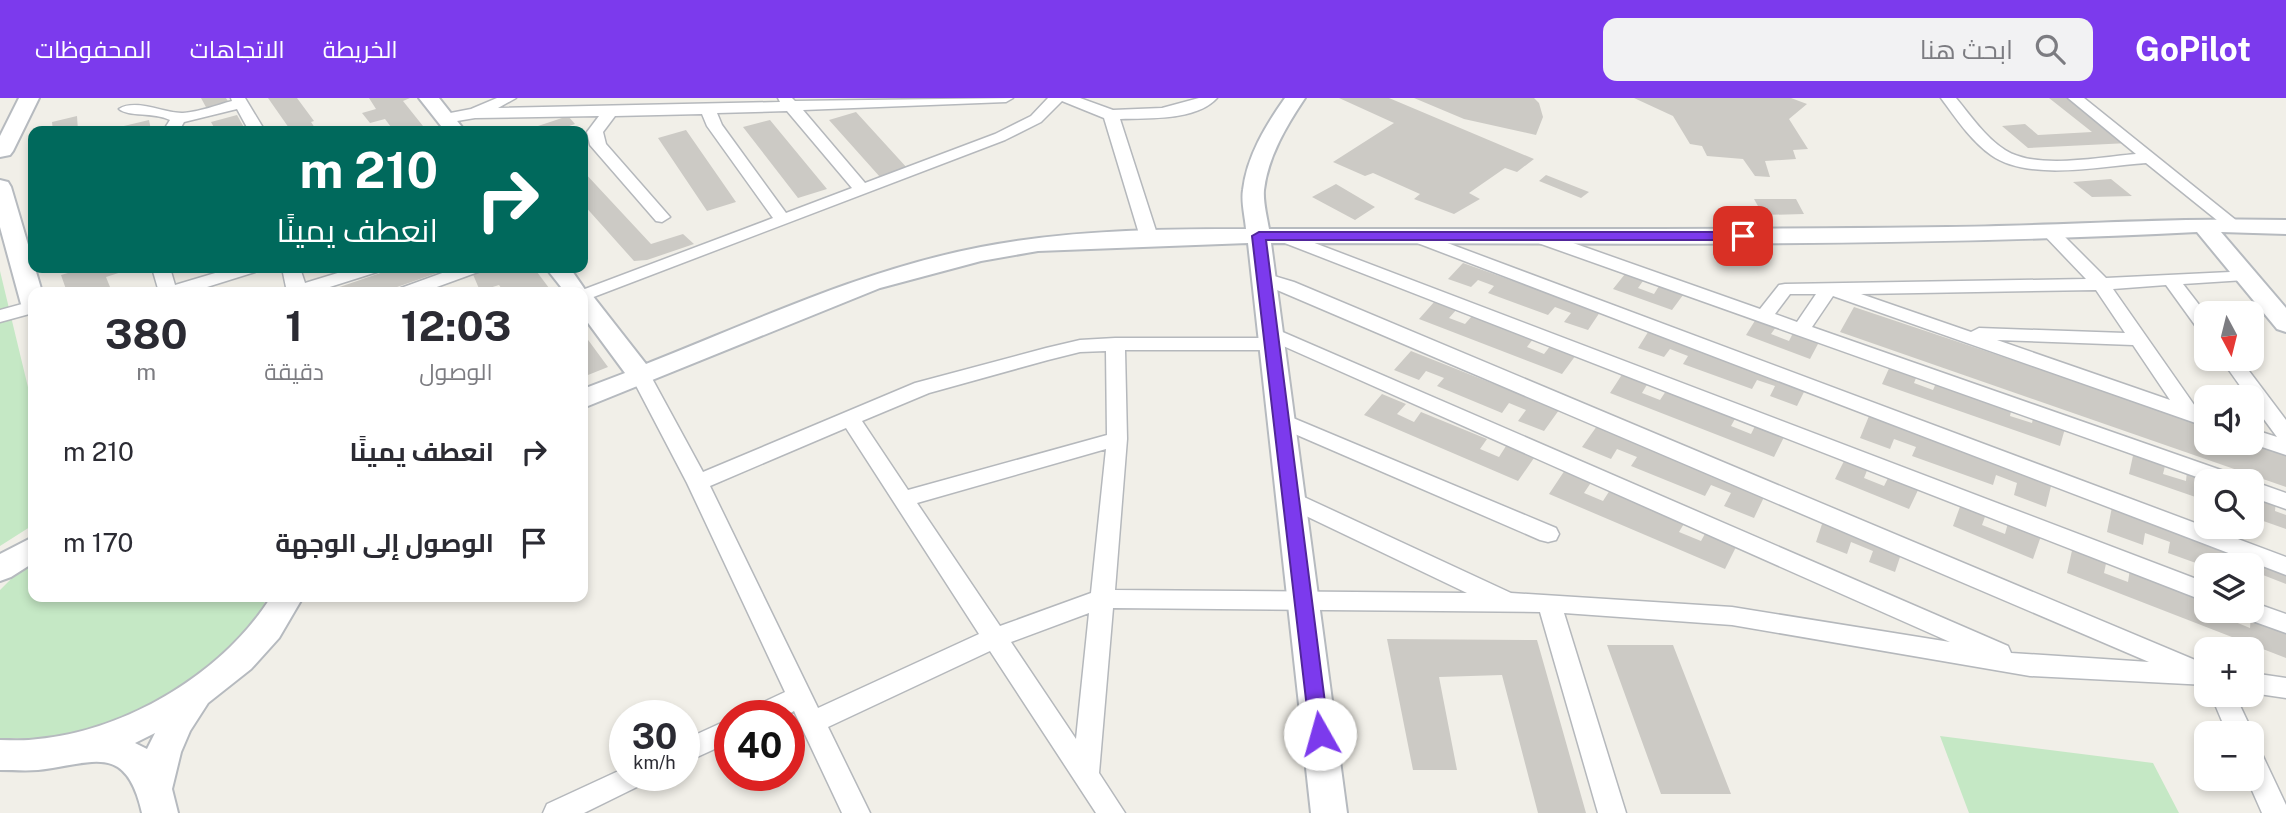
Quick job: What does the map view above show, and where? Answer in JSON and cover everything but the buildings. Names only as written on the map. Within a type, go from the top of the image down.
[{"type":"main road","points":[[28,264],[1,188],[1,141],[29,98]]},
{"type":"main road","points":[[429,98],[449,125]]},
{"type":"main road","points":[[1288,100],[1261,156],[1253,192],[1271,236],[1264,278],[1329,813]]},
{"type":"main road","points":[[2203,225],[2286,324]]},
{"type":"main road","points":[[588,397],[824,301],[915,270],[979,254],[1038,244],[1149,237],[2051,233],[2203,225],[2286,227]]},
{"type":"main road","points":[[562,273],[573,287]]},
{"type":"main road","points":[[588,305],[641,376]]},
{"type":"main road","points":[[0,755],[17,757],[84,745],[156,717],[200,691],[247,653],[279,614],[284,602]]},
{"type":"main road","points":[[158,800],[160,756],[167,738],[200,691]]},
{"type":"main road","points":[[84,745],[126,752],[139,762],[158,800]]},
{"type":"street","points":[[449,125],[509,98]]},
{"type":"street","points":[[475,113],[610,112],[788,102],[1006,98]]},
{"type":"street","points":[[588,296],[1024,127],[1046,111],[1056,98]]},
{"type":"street","points":[[1067,98],[1111,115],[1167,112],[1187,108],[1210,98]]},
{"type":"street","points":[[1948,98],[1994,149],[2018,161],[2038,165],[2149,158]]},
{"type":"street","points":[[2075,98],[2234,225]]},
{"type":"street","points":[[126,109],[157,109],[175,125],[239,100],[254,126]]},
{"type":"street","points":[[788,102],[863,190]]},
{"type":"street","points":[[698,106],[715,125],[783,220]]},
{"type":"street","points":[[610,112],[595,131],[598,145],[662,217]]},
{"type":"street","points":[[1111,115],[1149,237]]},
{"type":"street","points":[[2051,233],[2101,284],[2194,410]]},
{"type":"street","points":[[1271,236],[2194,588]]},
{"type":"street","points":[[1536,236],[2196,469]]},
{"type":"street","points":[[1418,237],[2286,566]]},
{"type":"street","points":[[186,287],[233,273]]},
{"type":"street","points":[[312,287],[356,273]]},
{"type":"street","points":[[447,286],[465,273]]},
{"type":"street","points":[[1764,316],[1785,289],[2101,284],[2245,275]]},
{"type":"street","points":[[1264,278],[2194,670]]},
{"type":"street","points":[[2171,280],[2194,311]]},
{"type":"street","points":[[1801,330],[1829,289]]},
{"type":"street","points":[[1829,289],[2194,415]]},
{"type":"street","points":[[0,316],[28,308]]},
{"type":"street","points":[[1957,333],[2141,339]]},
{"type":"street","points":[[698,483],[922,388],[990,368],[1080,346],[1271,338],[2030,666]]},
{"type":"street","points":[[1086,773],[1117,439],[1115,344]]},
{"type":"street","points":[[2239,371],[2286,435]]},
{"type":"street","points":[[641,376],[698,483],[856,813]]},
{"type":"street","points":[[849,417],[1111,813]]},
{"type":"street","points":[[1281,420],[1548,534]]},
{"type":"street","points":[[903,499],[1117,439]]},
{"type":"street","points":[[2264,440],[2286,448]]},
{"type":"street","points":[[2264,493],[2286,501]]},
{"type":"street","points":[[1291,499],[1510,604]]},
{"type":"street","points":[[813,722],[995,638],[1101,599],[1549,603],[1732,617],[2030,666],[2194,674]]},
{"type":"street","points":[[1549,603],[1612,813]]},
{"type":"street","points":[[2264,616],[2286,624]]},
{"type":"street","points":[[2264,685],[2286,688]]},
{"type":"street","points":[[793,700],[799,697]]},
{"type":"street","points":[[2264,786],[2276,813]]},
{"type":"street","points":[[558,813],[590,806],[612,791]]},
{"type":"green space","points":[[0,271],[28,387],[28,528],[0,546]]},
{"type":"green space","points":[[28,568],[28,602],[265,602],[253,626],[213,666],[189,684],[137,715],[81,735],[54,739],[0,738],[0,590],[13,577]]},
{"type":"green space","points":[[1940,736],[2153,763],[2179,813],[1969,813]]},
{"type":"route","points":[[1320,734],[1259,236],[1743,236]]}]
